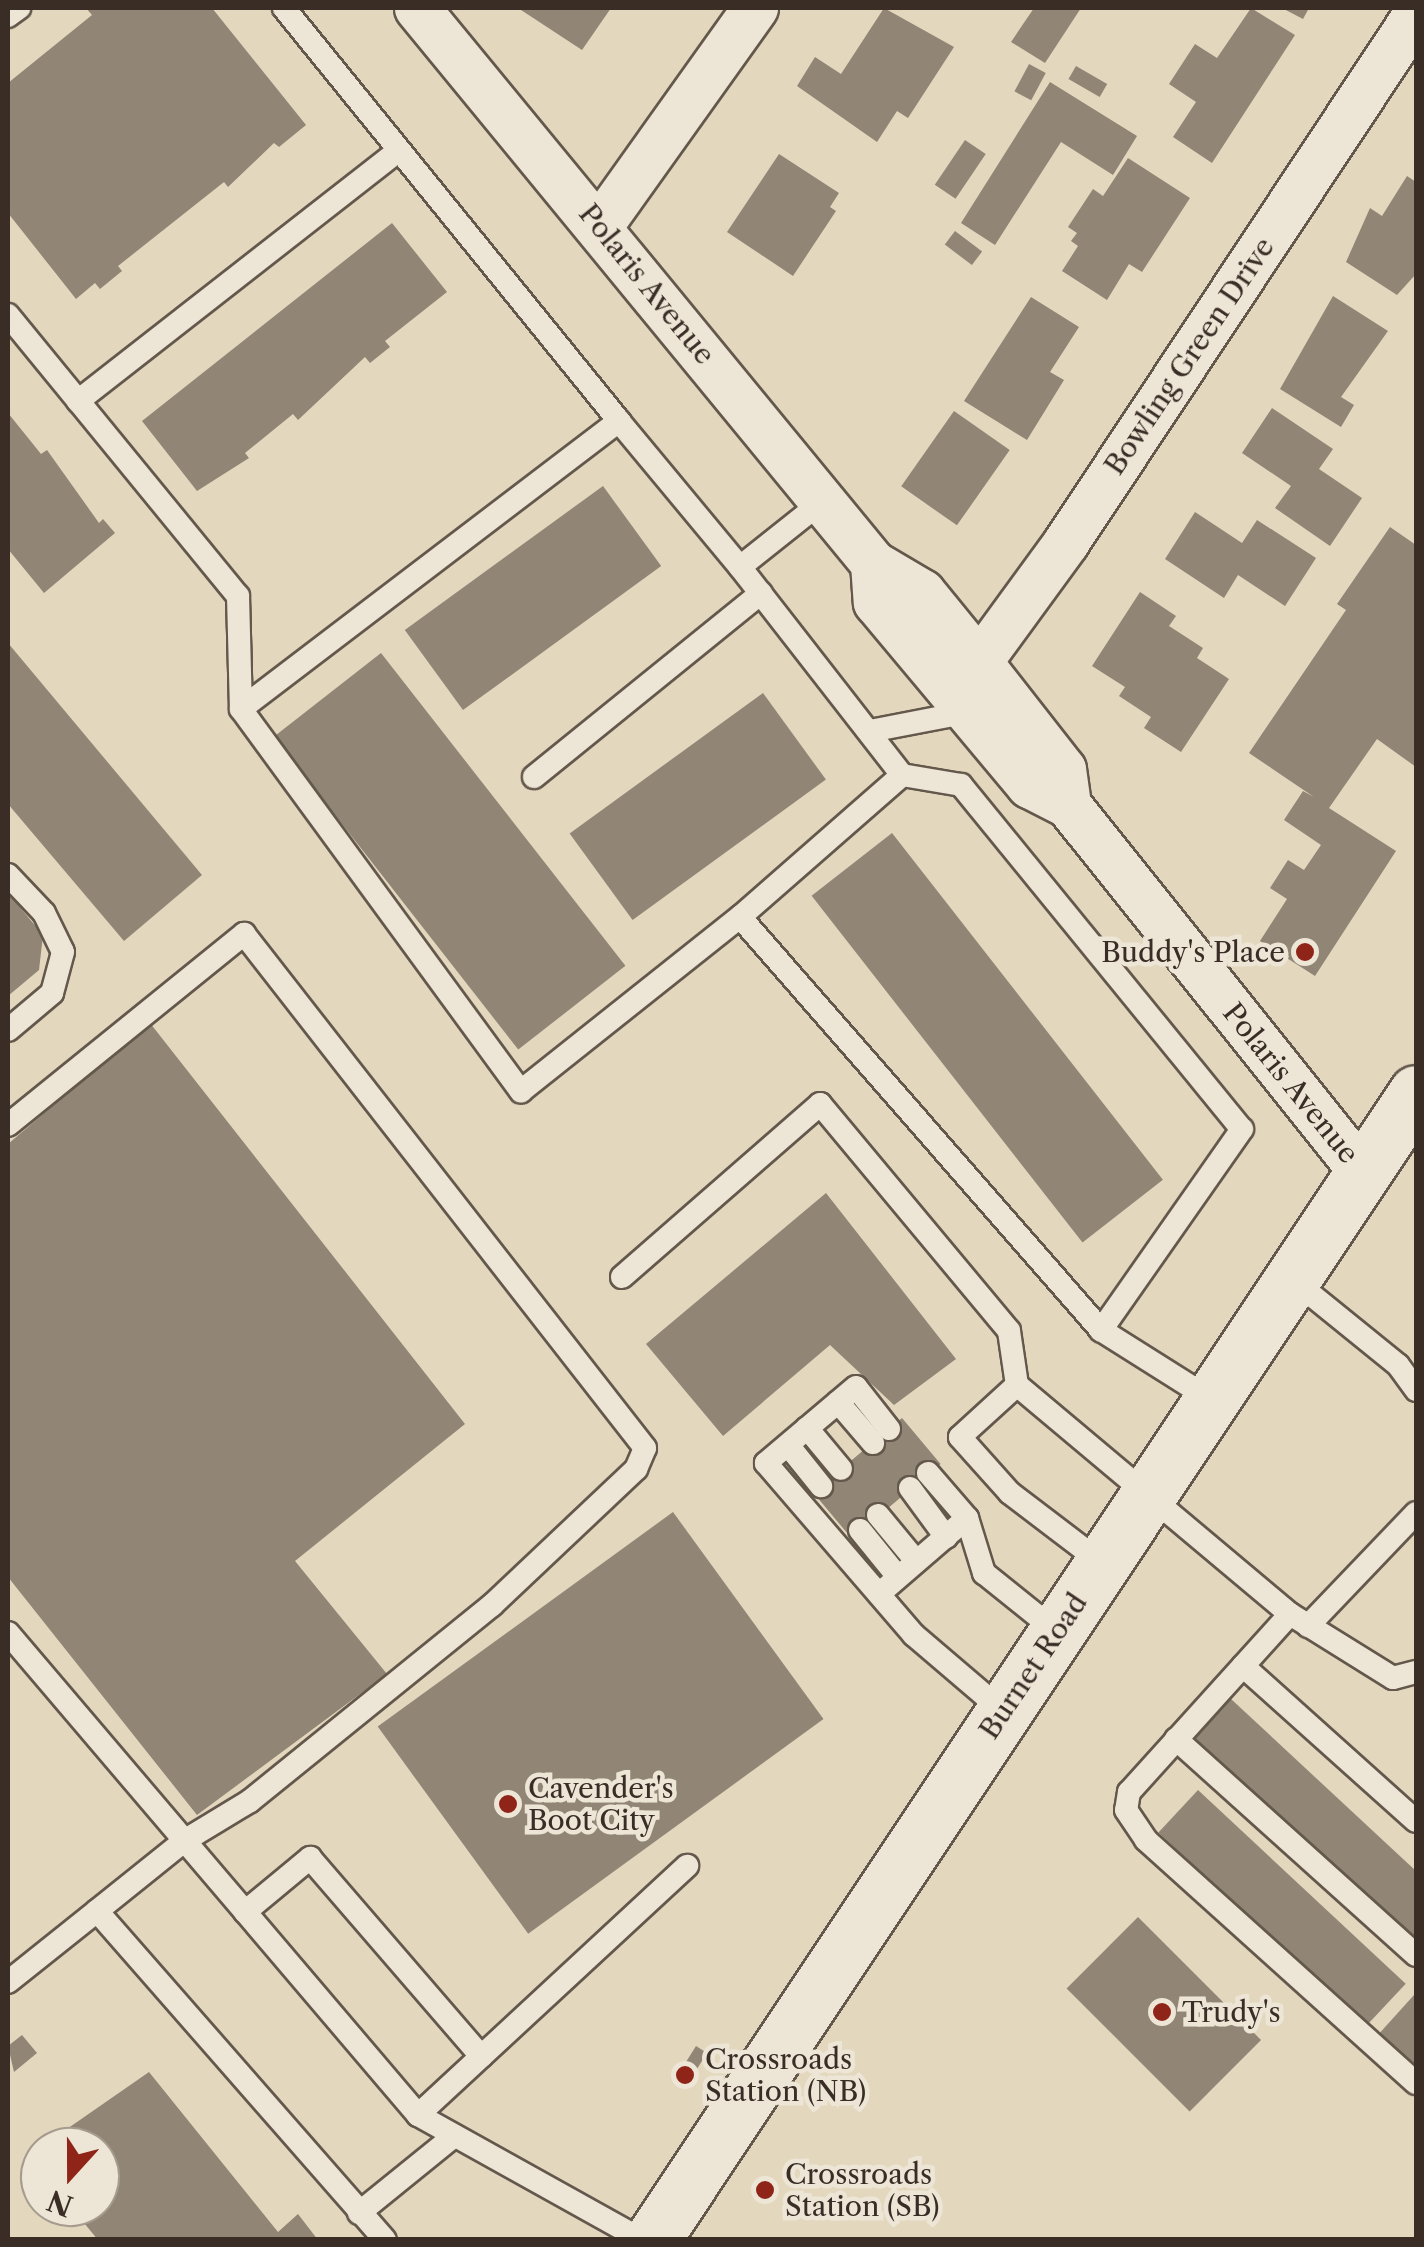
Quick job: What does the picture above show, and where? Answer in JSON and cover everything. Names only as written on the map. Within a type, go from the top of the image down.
[{"type":"main road","name":"Burnet Road","points":[[652,2240],[1209,1398],[1397,1138]]},
{"type":"street","name":"Polaris Avenue","points":[[417,8],[600,225],[872,564],[922,592],[968,689],[1063,769],[1068,805],[1397,1138]]},
{"type":"street","points":[[600,225],[755,8]]},
{"type":"street","name":"Bowling Green Drive","points":[[968,689],[1416,14]]},
{"type":"lane","points":[[8,16],[19,8]]},
{"type":"lane","points":[[284,8],[397,152],[761,593],[902,775],[961,786],[1242,1128],[1102,1330]]},
{"type":"lane","points":[[78,401],[397,152]]},
{"type":"lane","points":[[8,315],[238,596],[241,709],[520,1091],[740,917],[902,775]]},
{"type":"lane","points":[[241,709],[619,422]]},
{"type":"lane","points":[[740,567],[823,501]]},
{"type":"lane","points":[[534,777],[761,593]]},
{"type":"lane","points":[[870,731],[968,689]]},
{"type":"lane","points":[[8,876],[44,912],[64,952],[52,993],[8,1030]]},
{"type":"lane","points":[[740,917],[1102,1330],[1209,1398]]},
{"type":"lane","points":[[8,1125],[244,934],[644,1448],[636,1469],[492,1605],[250,1801],[184,1840],[8,1982]]},
{"type":"lane","points":[[622,1277],[820,1104],[1009,1331],[1017,1385],[1299,1620],[1392,1678],[1416,1672]]},
{"type":"lane","points":[[1293,1280],[1398,1364],[1416,1390]]},
{"type":"lane","points":[[1017,1385],[960,1437],[1010,1493],[1102,1563]]},
{"type":"lane","points":[[881,1436],[847,1394],[766,1463],[914,1635],[1003,1711]]},
{"type":"lane","points":[[806,1428],[841,1469]]},
{"type":"lane","points":[[788,1445],[821,1486]]},
{"type":"lane","points":[[946,1536],[919,1481],[966,1518],[984,1573],[1055,1630]]},
{"type":"lane","points":[[1416,1513],[1243,1666],[1128,1792],[1126,1810],[1146,1840],[1416,2083]]},
{"type":"lane","points":[[878,1594],[966,1518]]},
{"type":"lane","points":[[898,1577],[869,1522],[916,1561]]},
{"type":"lane","points":[[8,1634],[418,2115],[643,2240]]},
{"type":"lane","points":[[1243,1666],[1416,1821]]},
{"type":"lane","points":[[1176,1739],[1416,1955]]},
{"type":"lane","points":[[245,1912],[310,1858],[482,2056]]},
{"type":"lane","points":[[418,2115],[686,1866]]},
{"type":"lane","points":[[96,1911],[386,2240]]},
{"type":"lane","points":[[360,2213],[454,2136]]},
{"type":"building","points":[[86,8],[212,8],[306,125],[279,147],[274,143],[228,187],[224,182],[118,266],[122,271],[100,289],[95,283],[76,299],[8,213],[8,83],[92,15]]},
{"type":"building","points":[[518,8],[611,8],[582,50]]},
{"type":"building","points":[[884,8],[954,47],[908,118],[897,111],[877,142],[797,86],[815,57],[841,74]]},
{"type":"building","points":[[1034,8],[1081,8],[1045,63],[1011,42]]},
{"type":"building","points":[[1251,8],[1295,35],[1212,163],[1173,137],[1196,102],[1169,84],[1195,44],[1217,58]]},
{"type":"building","points":[[1282,8],[1309,8],[1303,19]]},
{"type":"building","points":[[1029,64],[1046,73],[1031,100],[1014,91]]},
{"type":"building","points":[[1076,66],[1107,84],[1100,97],[1068,79]]},
{"type":"building","points":[[1050,82],[1137,136],[1113,175],[1061,142],[995,245],[961,223]]},
{"type":"building","points":[[965,140],[986,154],[956,199],[935,185]]},
{"type":"building","points":[[779,154],[839,193],[830,207],[836,211],[793,276],[727,232]]},
{"type":"building","points":[[1128,158],[1190,198],[1142,272],[1129,264],[1107,300],[1062,271],[1078,246],[1071,241],[1077,233],[1068,227],[1093,189],[1103,196]]},
{"type":"building","points":[[1407,176],[1416,182],[1416,274],[1397,295],[1346,262],[1370,208],[1382,216]]},
{"type":"building","points":[[392,223],[447,292],[385,341],[390,347],[370,363],[365,357],[298,420],[293,414],[245,453],[249,458],[197,491],[142,421]]},
{"type":"building","points":[[955,231],[982,251],[972,265],[945,245]]},
{"type":"building","points":[[1333,296],[1388,331],[1341,397],[1354,405],[1341,427],[1280,389]]},
{"type":"building","points":[[1031,297],[1079,327],[1050,372],[1064,380],[1027,440],[964,401]]},
{"type":"building","points":[[1272,408],[1333,449],[1319,469],[1362,498],[1330,546],[1275,508],[1291,486],[1242,453]]},
{"type":"building","points":[[954,411],[1010,450],[957,525],[901,486]]},
{"type":"building","points":[[8,413],[41,454],[47,450],[99,523],[103,519],[115,533],[44,593],[8,549]]},
{"type":"building","points":[[603,486],[661,566],[463,710],[405,630]]},
{"type":"building","points":[[1195,512],[1242,543],[1257,520],[1316,558],[1285,606],[1238,575],[1224,598],[1165,559]]},
{"type":"building","points":[[1390,527],[1416,545],[1416,767],[1377,739],[1329,808],[1396,851],[1315,976],[1260,941],[1287,899],[1270,888],[1288,860],[1304,870],[1321,845],[1284,820],[1303,791],[1314,797],[1249,753],[1346,610],[1337,604]]},
{"type":"building","points":[[1140,592],[1176,616],[1169,626],[1203,648],[1197,658],[1229,679],[1181,752],[1144,728],[1151,717],[1119,696],[1125,687],[1092,666]]},
{"type":"building","points":[[8,643],[202,875],[124,941],[8,804]]},
{"type":"building","points":[[381,653],[625,966],[518,1050],[274,737]]},
{"type":"building","points":[[763,693],[826,780],[633,920],[570,833]]},
{"type":"building","points":[[892,833],[1163,1180],[1083,1243],[812,896]]},
{"type":"building","points":[[8,893],[43,935],[39,970],[8,996]]},
{"type":"building","points":[[150,1023],[465,1424],[295,1561],[387,1674],[197,1815],[8,1577],[8,1144]]},
{"type":"building","points":[[826,1193],[956,1359],[894,1405],[830,1345],[723,1436],[646,1344]]},
{"type":"building","points":[[902,1418],[941,1464],[852,1539],[813,1493]]},
{"type":"building","points":[[673,1512],[823,1719],[528,1934],[378,1727]]},
{"type":"building","points":[[1231,1699],[1416,1871],[1416,1943],[1195,1738]]},
{"type":"building","points":[[1198,1790],[1406,1984],[1366,2026],[1158,1832]]},
{"type":"building","name":"Trudy's","points":[[1138,1917],[1261,2040],[1190,2111],[1067,1988]]},
{"type":"building","points":[[1414,1995],[1416,1998],[1416,2072],[1377,2036]]},
{"type":"building","points":[[22,2035],[37,2053],[14,2072],[8,2046]]},
{"type":"building","points":[[696,2046],[707,2053],[694,2074],[683,2067]]},
{"type":"building","points":[[149,2072],[278,2232],[298,2214],[318,2240],[98,2240],[87,2227],[120,2227],[120,2127],[70,2127]]},
{"type":"place","name":"Buddy's Place","points":[[1305,952]]},
{"type":"place","name":"Cavender's Boot City","points":[[508,1804]]},
{"type":"place","name":"Trudy's","points":[[1162,2012]]},
{"type":"place","name":"Crossroads Station (NB)","points":[[685,2075]]},
{"type":"place","name":"Crossroads Station (SB)","points":[[765,2190]]}]
